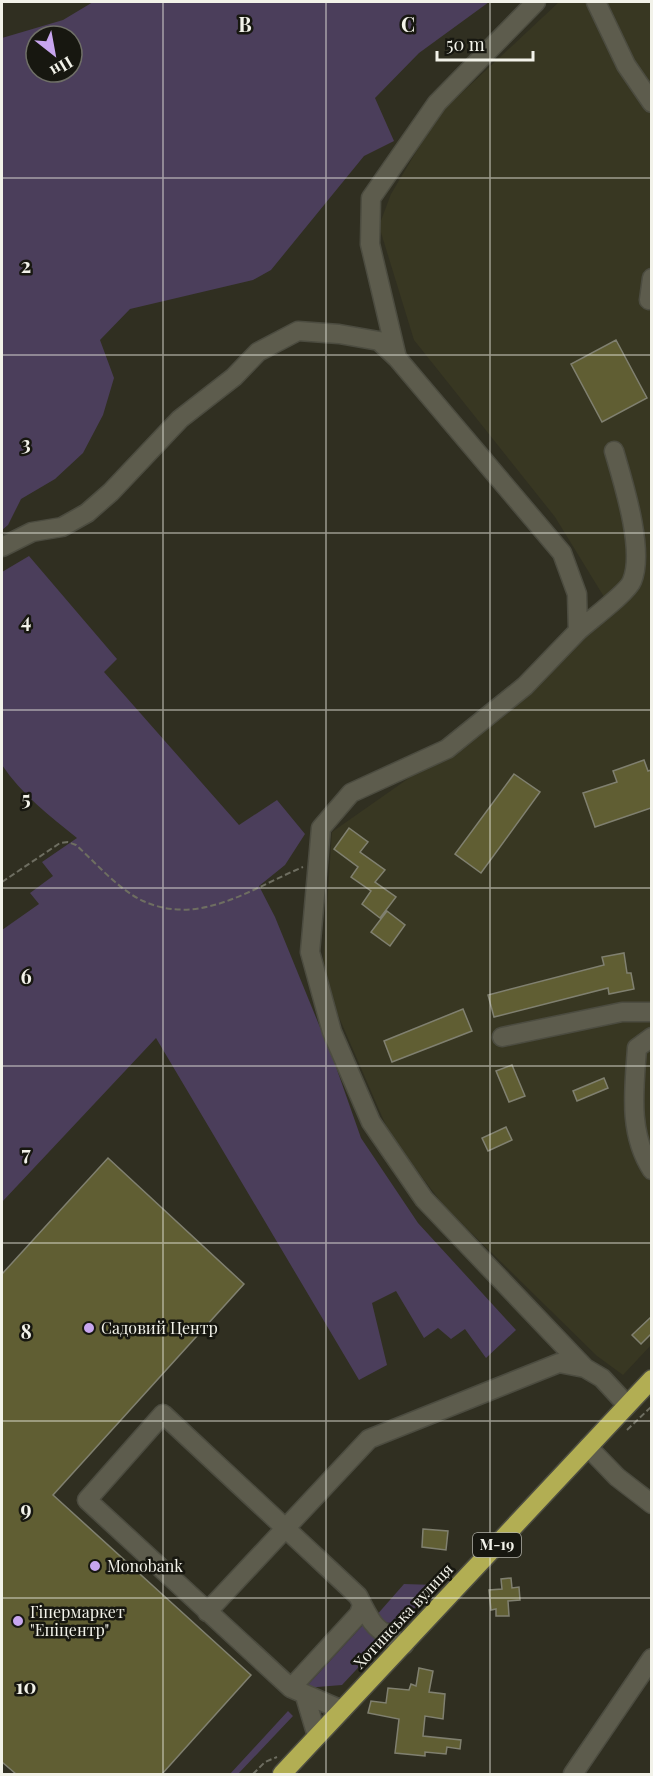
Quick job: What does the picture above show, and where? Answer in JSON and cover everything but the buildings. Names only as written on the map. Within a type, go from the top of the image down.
[{"type":"highway","name":"Хотинська вулиця","points":[[282,1774],[651,1379]]},
{"type":"lane","points":[[397,358],[370,244],[371,198],[437,103],[536,2]]},
{"type":"lane","points":[[596,2],[626,65],[651,103]]},
{"type":"lane","points":[[649,300],[651,278]]},
{"type":"lane","points":[[2,547],[32,532],[62,527],[87,513],[111,492],[180,418],[234,377],[258,352],[298,331],[339,333],[379,341],[397,358],[562,553],[577,594],[578,631]]},
{"type":"lane","points":[[614,451],[631,508],[636,565],[632,583],[578,631],[525,686],[447,749],[351,793],[321,828],[310,952],[332,1032],[371,1122],[424,1199],[585,1368],[602,1378],[627,1405]]},
{"type":"lane","points":[[501,1037],[622,1012],[651,1012]]},
{"type":"lane","points":[[651,1037],[637,1048],[633,1107],[640,1151],[651,1170]]},
{"type":"lane","points":[[207,1612],[369,1439],[559,1363],[585,1368]]},
{"type":"lane","points":[[342,1710],[298,1692],[207,1612],[87,1500],[164,1414],[287,1527],[357,1596],[361,1608],[378,1630],[404,1645]]},
{"type":"lane","points":[[588,1447],[617,1477],[651,1504]]},
{"type":"lane","points":[[298,1692],[361,1608]]},
{"type":"lane","points":[[573,1774],[651,1658]]},
{"type":"lane","points":[[298,1692],[318,1736]]},
{"type":"path","points":[[2,882],[60,843],[68,842],[142,900],[183,912],[217,904],[317,861]]},
{"type":"shaded area","points":[[93,2],[489,2],[419,53],[375,98],[394,141],[364,156],[271,270],[253,280],[130,309],[100,340],[114,378],[103,415],[83,453],[55,479],[21,499],[8,525],[2,530],[2,38],[24,32],[24,84],[84,84],[84,24],[49,24],[63,20]]},
{"type":"shaded area","points":[[559,2],[651,2],[652,1344],[623,1375],[597,1356],[444,1206],[390,1135],[322,978],[332,832],[516,703],[609,605],[555,517],[414,340],[379,226],[391,194],[438,115]]},
{"type":"shaded area","points":[[29,556],[117,659],[104,672],[239,825],[277,800],[305,834],[285,865],[259,886],[275,917],[335,1064],[361,1138],[418,1223],[516,1330],[486,1358],[465,1329],[451,1339],[438,1328],[424,1338],[396,1291],[372,1303],[387,1365],[359,1380],[156,1038],[2,1202],[2,930],[39,904],[30,893],[53,876],[42,862],[77,838],[27,795],[2,765],[2,572]]},
{"type":"shaded area","points":[[404,1584],[436,1585],[417,1607],[400,1619],[383,1622],[375,1617]]},
{"type":"shaded area","points":[[363,1625],[383,1641],[342,1685],[305,1688]]},
{"type":"shaded area","points":[[288,1711],[293,1716],[238,1774],[230,1774]]},
{"type":"place","name":"Садовий Центр","points":[[89,1328]]},
{"type":"place","name":"Monobank","points":[[95,1566]]},
{"type":"place","name":"Гіпермаркет \"Епіцентр\"","points":[[18,1621]]}]
